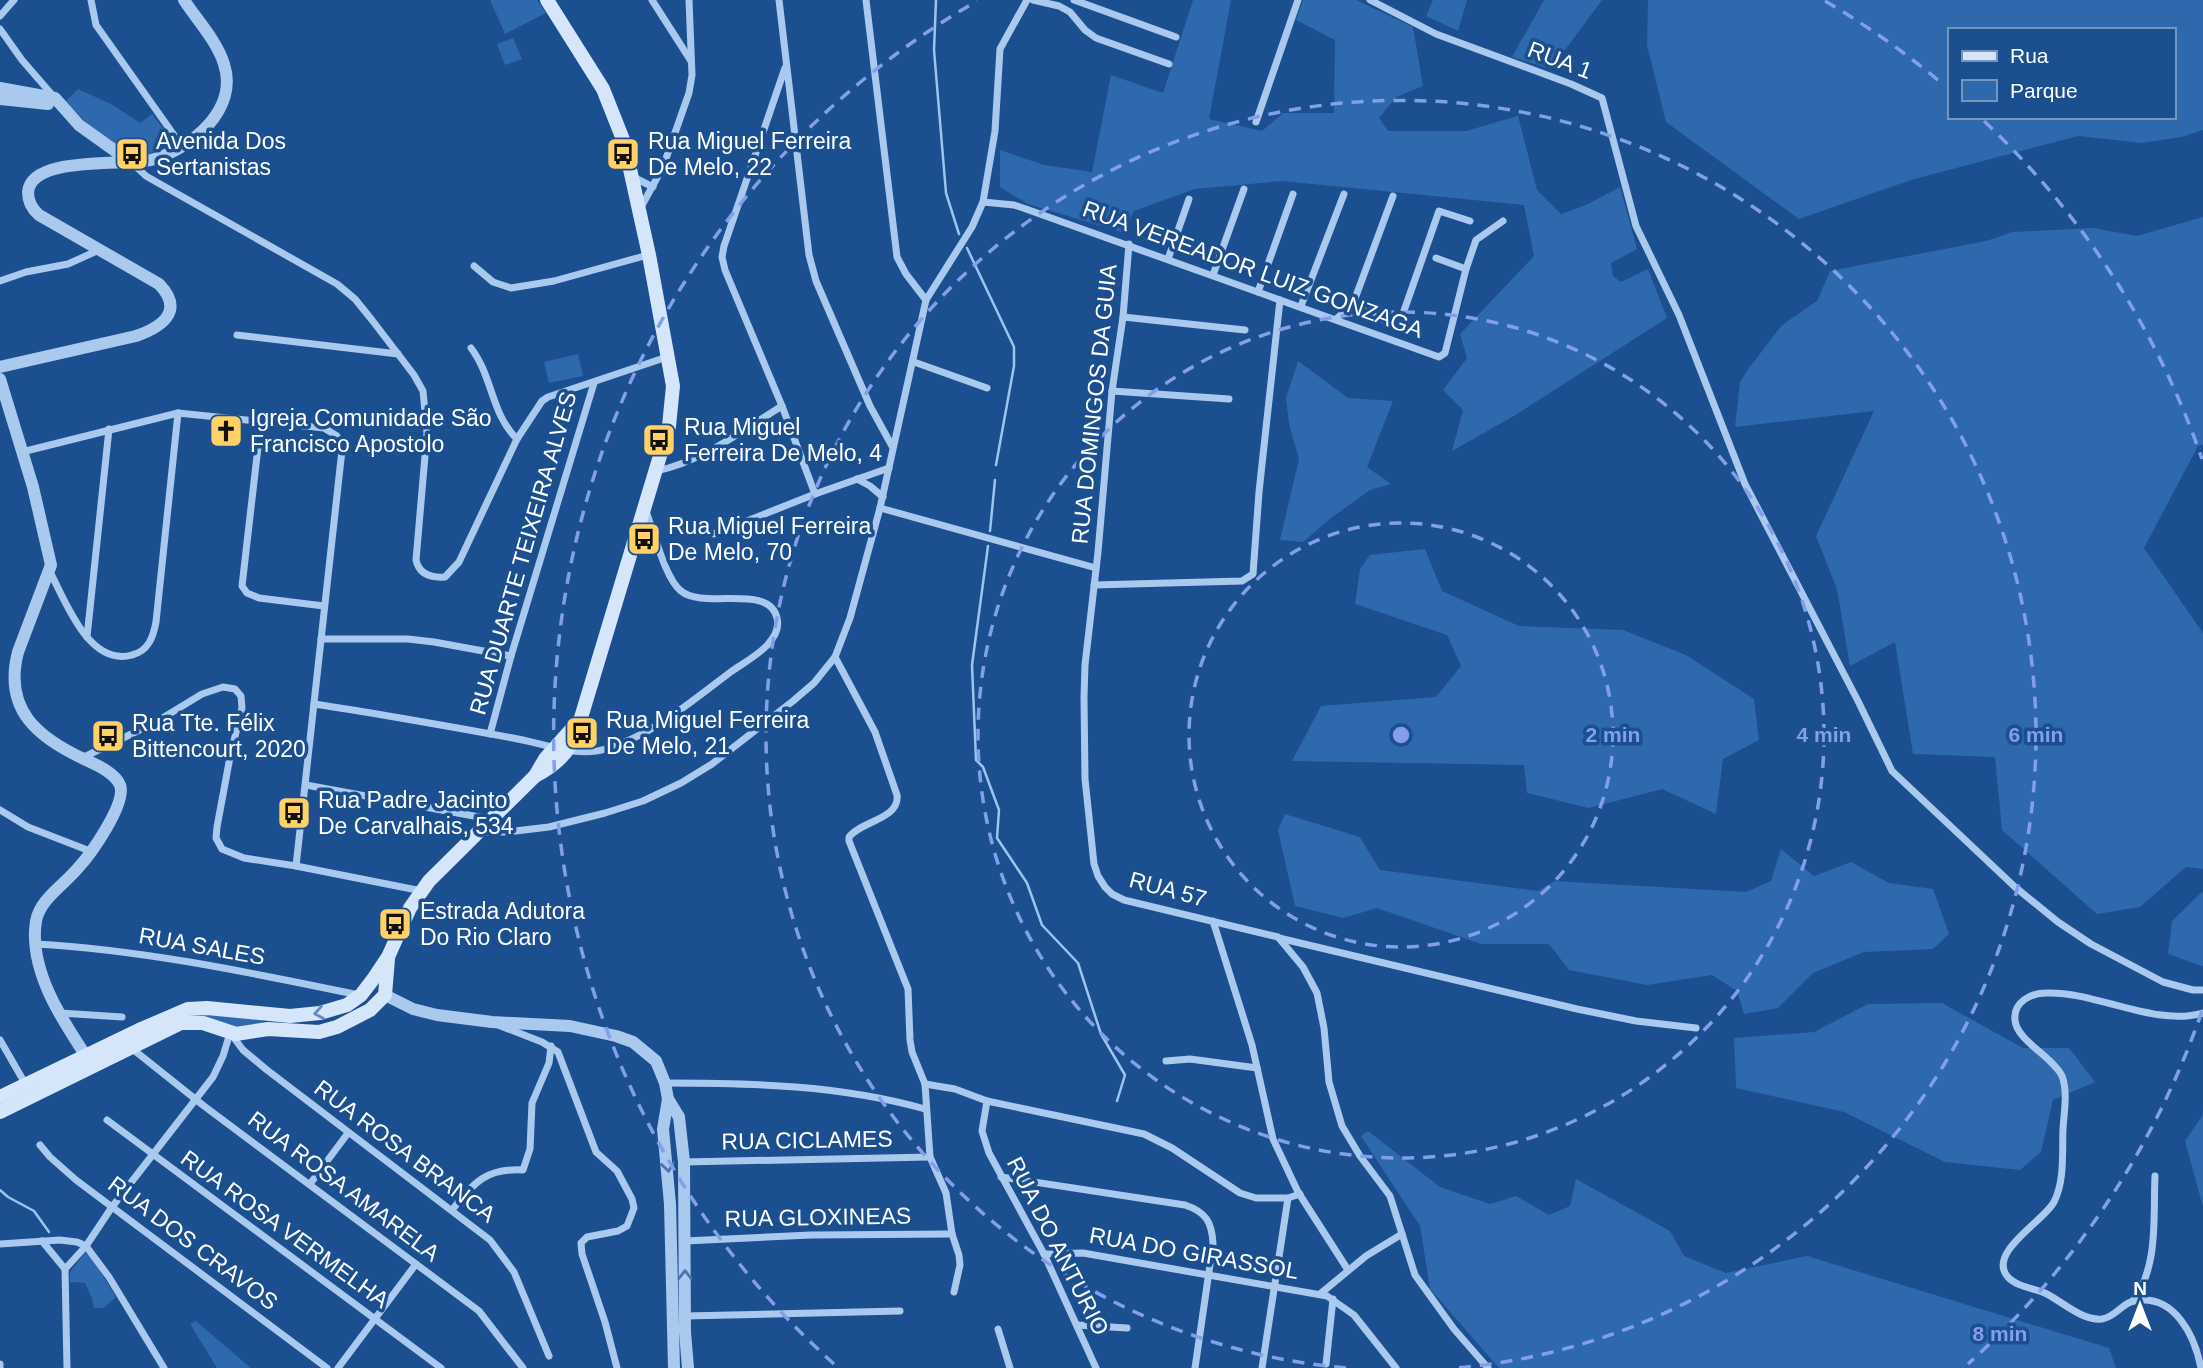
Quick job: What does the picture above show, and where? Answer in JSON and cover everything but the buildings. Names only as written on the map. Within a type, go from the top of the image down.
[{"type":"main road","points":[[0,1097],[189,1021],[230,1033],[244,1034],[290,1016],[320,1013],[346,1005],[360,995],[388,957],[410,908],[422,891],[490,819],[535,776],[552,766],[579,722],[656,471],[672,409],[673,386],[649,255],[624,142],[603,89],[547,0]]},
{"type":"main road","points":[[0,1112],[172,1014],[188,1009],[208,1008],[319,1032],[337,1027],[370,1010],[385,995],[388,957]]},
{"type":"street","points":[[0,16],[14,0]]},
{"type":"street","points":[[91,0],[96,25],[181,145]]},
{"type":"street","points":[[0,367],[136,336],[155,330],[169,315],[169,300],[163,289],[39,215],[29,200],[29,187],[38,175],[56,168],[97,163],[132,163],[159,157],[181,145],[216,118],[226,92],[225,65],[219,51],[184,0]]},
{"type":"street","points":[[652,0],[692,63]]},
{"type":"street","points":[[639,210],[663,167],[689,93],[692,63],[689,0]]},
{"type":"street","points":[[866,0],[897,257],[926,300]]},
{"type":"street","points":[[478,832],[527,830],[605,813],[643,801],[712,764],[814,683],[835,657],[850,618],[883,497],[926,300],[972,227],[983,202],[995,131],[1000,49],[1005,37],[1030,0],[1059,6],[1070,12],[1085,30],[1096,38],[1169,64]]},
{"type":"street","points":[[1074,0],[1176,37]]},
{"type":"street","points":[[1256,122],[1298,0]]},
{"type":"street","name":"RUA 1","points":[[1370,0],[1436,34],[1571,83],[1602,98],[1636,226],[1679,315],[1745,484],[1892,771],[2015,887],[2058,922],[2091,944],[2163,982],[2203,990]]},
{"type":"street","points":[[778,2],[808,255],[870,406],[892,446]]},
{"type":"street","points":[[0,29],[22,60],[79,125],[146,176],[338,284],[355,299],[418,381],[426,402],[427,433],[415,556],[421,571],[429,576],[443,577],[459,562],[517,439],[542,401],[667,357]]},
{"type":"street","points":[[786,64],[722,257],[724,270],[782,406],[815,494]]},
{"type":"street","points":[[0,88],[59,102]]},
{"type":"street","points":[[0,99],[59,102]]},
{"type":"street","points":[[633,177],[653,187]]},
{"type":"street","points":[[1213,275],[1244,189]]},
{"type":"street","points":[[1258,292],[1293,194]]},
{"type":"street","points":[[1301,306],[1344,194]]},
{"type":"street","points":[[1336,319],[1353,304],[1393,196]]},
{"type":"street","points":[[1168,260],[1189,199]]},
{"type":"street","name":"RUA VEREADOR LUIZ GONZAGA","points":[[983,202],[1014,205],[1442,356],[1476,240],[1503,221]]},
{"type":"street","points":[[1353,304],[1394,326],[1399,325],[1439,211],[1470,221]]},
{"type":"street","name":"RUA DOMINGOS DA GUIA","points":[[1096,568],[1129,244]]},
{"type":"street","points":[[0,281],[26,272],[68,264],[99,250]]},
{"type":"street","points":[[474,266],[493,282],[511,288],[554,281],[649,255]]},
{"type":"street","points":[[1436,258],[1466,269]]},
{"type":"street","points":[[1094,584],[1242,581],[1253,574],[1280,299]]},
{"type":"street","points":[[1123,317],[1245,330]]},
{"type":"street","points":[[237,335],[398,354]]},
{"type":"street","points":[[471,348],[488,377],[501,420],[517,439]]},
{"type":"street","points":[[914,362],[987,388]]},
{"type":"street","points":[[0,379],[49,547],[51,565],[18,652],[15,689],[29,723],[51,742],[105,771],[121,786],[119,803],[90,852],[76,871],[42,905],[36,919],[40,969],[60,1013],[89,1061]]},
{"type":"street","name":"RUA DUARTE TEIXEIRA ALVES","points":[[490,734],[594,383]]},
{"type":"street","points":[[1112,391],[1229,400]]},
{"type":"street","points":[[656,471],[673,468],[694,459],[782,406]]},
{"type":"street","points":[[22,452],[177,413],[324,428],[332,430],[341,442],[296,866]]},
{"type":"street","points":[[50,572],[87,638],[104,653],[118,657],[137,653],[152,640],[177,413]]},
{"type":"street","points":[[261,421],[242,586],[247,593],[260,598],[324,606]]},
{"type":"street","points":[[87,638],[109,429]]},
{"type":"street","points":[[714,534],[856,478],[889,468]]},
{"type":"street","points":[[856,478],[883,497]]},
{"type":"street","points":[[314,704],[591,752],[607,749],[632,738],[670,717],[761,650],[776,633],[778,618],[774,611],[760,600],[702,598],[681,591],[668,571],[645,508]]},
{"type":"street","points":[[880,508],[1096,568]]},
{"type":"street","name":"RUA 57","points":[[1096,568],[1085,665],[1085,779],[1098,876],[1112,894],[1124,900],[1577,1009],[1636,1021],[1696,1028]]},
{"type":"street","points":[[321,639],[408,639],[511,656]]},
{"type":"street","points":[[835,657],[875,732],[897,795],[895,808],[856,830],[849,837],[849,841],[908,989],[910,1040],[925,1084],[930,1157],[946,1193],[960,1265],[954,1292]]},
{"type":"street","points":[[81,758],[156,722],[202,694],[223,687],[235,689],[241,696],[242,708],[220,802],[218,844],[229,854],[244,858],[422,891]]},
{"type":"street","points":[[306,785],[490,819]]},
{"type":"street","points":[[0,810],[28,827],[90,852]]},
{"type":"street","points":[[1213,921],[1240,1002],[1273,1139],[1300,1194],[1348,1270]]},
{"type":"street","points":[[1278,937],[1303,967],[1317,993],[1333,1101],[1351,1142],[1390,1196],[1412,1268],[1425,1290],[1488,1368]]},
{"type":"street","name":"RUA SALES","points":[[36,944],[133,953],[212,965],[360,995]]},
{"type":"street","points":[[2155,1176],[2151,1264],[2142,1289],[2133,1301],[2110,1317],[2092,1318],[2045,1293],[2014,1283],[2006,1275],[2003,1262],[2009,1249],[2047,1213],[2057,1194],[2061,1175],[2065,1086],[2063,1077],[2051,1061],[2020,1032],[2015,1024],[2015,1011],[2026,998],[2044,993],[2058,993],[2156,1013],[2185,1016],[2203,1013]]},
{"type":"street","points":[[385,995],[413,1009],[437,1015],[492,1022],[570,1026],[616,1036],[633,1042],[656,1061],[668,1099],[678,1117],[684,1162],[688,1368]]},
{"type":"street","points":[[60,1013],[122,1017]]},
{"type":"street","points":[[492,1022],[551,1046],[558,1052],[596,1152],[617,1171],[634,1204],[631,1220],[623,1229],[587,1237],[581,1243],[617,1368]]},
{"type":"street","points":[[65,1269],[213,1077],[230,1033]]},
{"type":"street","name":"RUA ROSA BRANCA","points":[[230,1033],[243,1051],[490,1240],[507,1261],[548,1356]]},
{"type":"street","points":[[0,1041],[26,1085]]},
{"type":"street","name":"RUA ROSA AMARELA","points":[[130,1046],[196,1100],[484,1316],[523,1368]]},
{"type":"street","points":[[452,1210],[480,1178],[496,1171],[523,1170],[530,1149],[532,1103],[549,1062],[551,1046]]},
{"type":"street","points":[[1166,1062],[1191,1059],[1257,1068]]},
{"type":"street","points":[[665,1083],[786,1086],[876,1096],[925,1109]]},
{"type":"street","points":[[925,1084],[955,1089],[987,1101],[1144,1134],[1181,1154],[1240,1193],[1256,1198],[1288,1198],[1300,1194]]},
{"type":"street","points":[[668,1099],[663,1129],[670,1190],[674,1368]]},
{"type":"street","name":"RUA DO ANTURIO","points":[[987,1101],[982,1131],[989,1153],[1044,1254],[1096,1368]]},
{"type":"street","name":"RUA ROSA VERMELHA","points":[[107,1120],[442,1368]]},
{"type":"street","points":[[310,1184],[348,1133]]},
{"type":"street","name":"RUA DOS CRAVOS","points":[[40,1145],[58,1165],[112,1207],[327,1368]]},
{"type":"street","name":"RUA CICLAMES","points":[[684,1162],[930,1157]]},
{"type":"street","points":[[1001,1177],[1195,1208],[1209,1220],[1213,1244],[1195,1368]]},
{"type":"street","points":[[1262,1368],[1288,1198]]},
{"type":"street","name":"RUA GLOXINEAS","points":[[685,1241],[811,1235],[952,1234]]},
{"type":"street","name":"RUA DO GIRASSOL","points":[[1044,1254],[1083,1253],[1320,1294],[1348,1270],[1402,1234]]},
{"type":"street","points":[[0,1244],[66,1240],[86,1245],[164,1368]]},
{"type":"street","points":[[42,1241],[65,1269],[67,1368]]},
{"type":"street","points":[[338,1368],[416,1264]]},
{"type":"street","points":[[1320,1294],[1333,1299],[1354,1315],[1396,1368]]},
{"type":"street","points":[[1326,1364],[1333,1299]]},
{"type":"street","points":[[2133,1301],[2162,1305],[2178,1317],[2185,1324],[2196,1345],[2202,1368]]},
{"type":"street","points":[[685,1316],[900,1311]]},
{"type":"street","points":[[1077,1325],[1127,1328]]},
{"type":"street","points":[[998,1329],[1010,1368]]},
{"type":"green space","points":[[490,0],[537,0],[546,13],[505,34]]},
{"type":"green space","points":[[1193,0],[1231,0],[1209,119],[1262,131],[1283,113],[1334,113],[1335,40],[1296,20],[1303,0],[1356,0],[1413,27],[1423,86],[1396,97],[1379,118],[1388,131],[1466,131],[1518,116],[1537,190],[1561,214],[1586,205],[1620,187],[1637,249],[1611,263],[1613,276],[1621,282],[1648,269],[1667,318],[1514,416],[1452,451],[1463,410],[1443,390],[1467,358],[1460,334],[1534,256],[1524,205],[1282,181],[1195,189],[1134,211],[1124,233],[1028,204],[1000,187],[1000,150],[1044,165],[1092,172],[1111,75],[1163,93]]},
{"type":"green space","points":[[1433,0],[1467,0],[1458,31],[1426,16]]},
{"type":"green space","points":[[1544,0],[1602,0],[1551,69],[1512,57]]},
{"type":"green space","points":[[1648,0],[2203,0],[2203,130],[2182,137],[2141,143],[2078,136],[1911,180],[1799,219],[1666,122],[1647,45]]},
{"type":"green space","points":[[513,38],[522,59],[505,65],[497,44]]},
{"type":"green space","points":[[78,89],[111,104],[140,123],[152,114],[171,139],[146,155],[128,155],[109,142],[65,102]]},
{"type":"green space","points":[[2203,217],[2203,445],[2198,446],[2144,548],[2203,633],[2203,869],[2186,867],[2140,907],[2097,914],[2002,830],[1995,757],[1913,754],[1895,642],[1850,666],[1837,589],[1816,536],[1874,411],[1735,427],[1740,382],[1782,325],[1817,301],[1830,271],[1986,241],[2013,232],[2093,228],[2137,236]]},
{"type":"green space","points":[[578,354],[583,376],[549,383],[544,362]]},
{"type":"green space","points":[[1298,361],[1348,398],[1393,401],[1367,467],[1391,484],[1370,490],[1303,542],[1280,540],[1299,459],[1289,424],[1286,398]]},
{"type":"green space","points":[[1425,549],[1442,591],[1519,626],[1623,630],[1686,655],[1754,699],[1759,740],[1723,759],[1716,814],[1662,789],[1589,808],[1527,793],[1524,765],[1292,761],[1321,706],[1436,697],[1461,666],[1447,635],[1355,604],[1360,569],[1370,555]]},
{"type":"green space","points":[[1285,814],[1360,837],[1380,870],[1538,891],[1555,881],[1746,892],[1771,881],[1781,849],[1814,876],[1851,862],[1889,883],[1933,889],[1949,934],[1933,949],[1864,952],[1813,973],[1778,1008],[1744,1014],[1737,991],[1712,975],[1647,985],[1569,970],[1549,944],[1481,944],[1377,908],[1343,918],[1295,906],[1278,830]]},
{"type":"green space","points":[[2203,891],[2202,966],[2168,954],[2172,921]]},
{"type":"green space","points":[[1942,1003],[2023,1048],[2069,1048],[2095,1082],[2053,1100],[2041,1152],[2020,1170],[1945,1162],[1844,1112],[1736,1088],[1734,1038],[1814,1032],[1868,1004]]},
{"type":"green space","points":[[187,1012],[261,1017],[263,1020],[262,1025],[242,1030],[219,1026],[141,1032]]},
{"type":"green space","points":[[2203,1111],[2203,1207],[2185,1141]]},
{"type":"green space","points":[[1368,1131],[1440,1187],[1490,1204],[1516,1196],[1549,1215],[1570,1206],[1576,1179],[1670,1231],[1684,1256],[1726,1273],[1807,1256],[2109,1348],[2116,1368],[1499,1368],[1430,1289],[1420,1226],[1361,1136]]},
{"type":"green space","points":[[85,1253],[90,1255],[116,1297],[103,1308],[94,1308],[85,1283],[70,1282],[70,1272]]},
{"type":"green space","points":[[196,1321],[251,1368],[217,1368],[190,1324]]},
{"type":"waterway","points":[[936,0],[934,50],[946,193],[959,234]]},
{"type":"waterway","points":[[967,248],[1014,347],[1014,366],[996,465]]},
{"type":"waterway","points":[[990,531],[995,480]]},
{"type":"waterway","points":[[988,546],[972,665],[976,760],[983,767],[999,810],[997,838],[1027,883],[1042,925],[1078,963],[1101,1034],[1125,1075],[1117,1101]]},
{"type":"waterway","points":[[0,1190],[34,1211],[49,1232]]},
{"type":"place","name":"Avenida Dos Sertanistas","points":[[132,154]]},
{"type":"place","name":"Rua Miguel Ferreira De Melo, 22","points":[[623,154]]},
{"type":"place","name":"Igreja Comunidade São Francisco Apostolo","points":[[226,431]]},
{"type":"place","name":"Rua Miguel Ferreira De Melo, 4","points":[[659,440]]},
{"type":"place","name":"Rua Miguel Ferreira De Melo, 70","points":[[644,539]]},
{"type":"place","name":"Rua Miguel Ferreira De Melo, 21","points":[[582,733]]},
{"type":"place","name":"Rua Tte. Félix Bittencourt, 2020","points":[[108,736]]},
{"type":"place","name":"Rua Padre Jacinto De Carvalhais, 534","points":[[294,813]]},
{"type":"place","name":"Estrada Adutora Do Rio Claro","points":[[395,924]]}]
